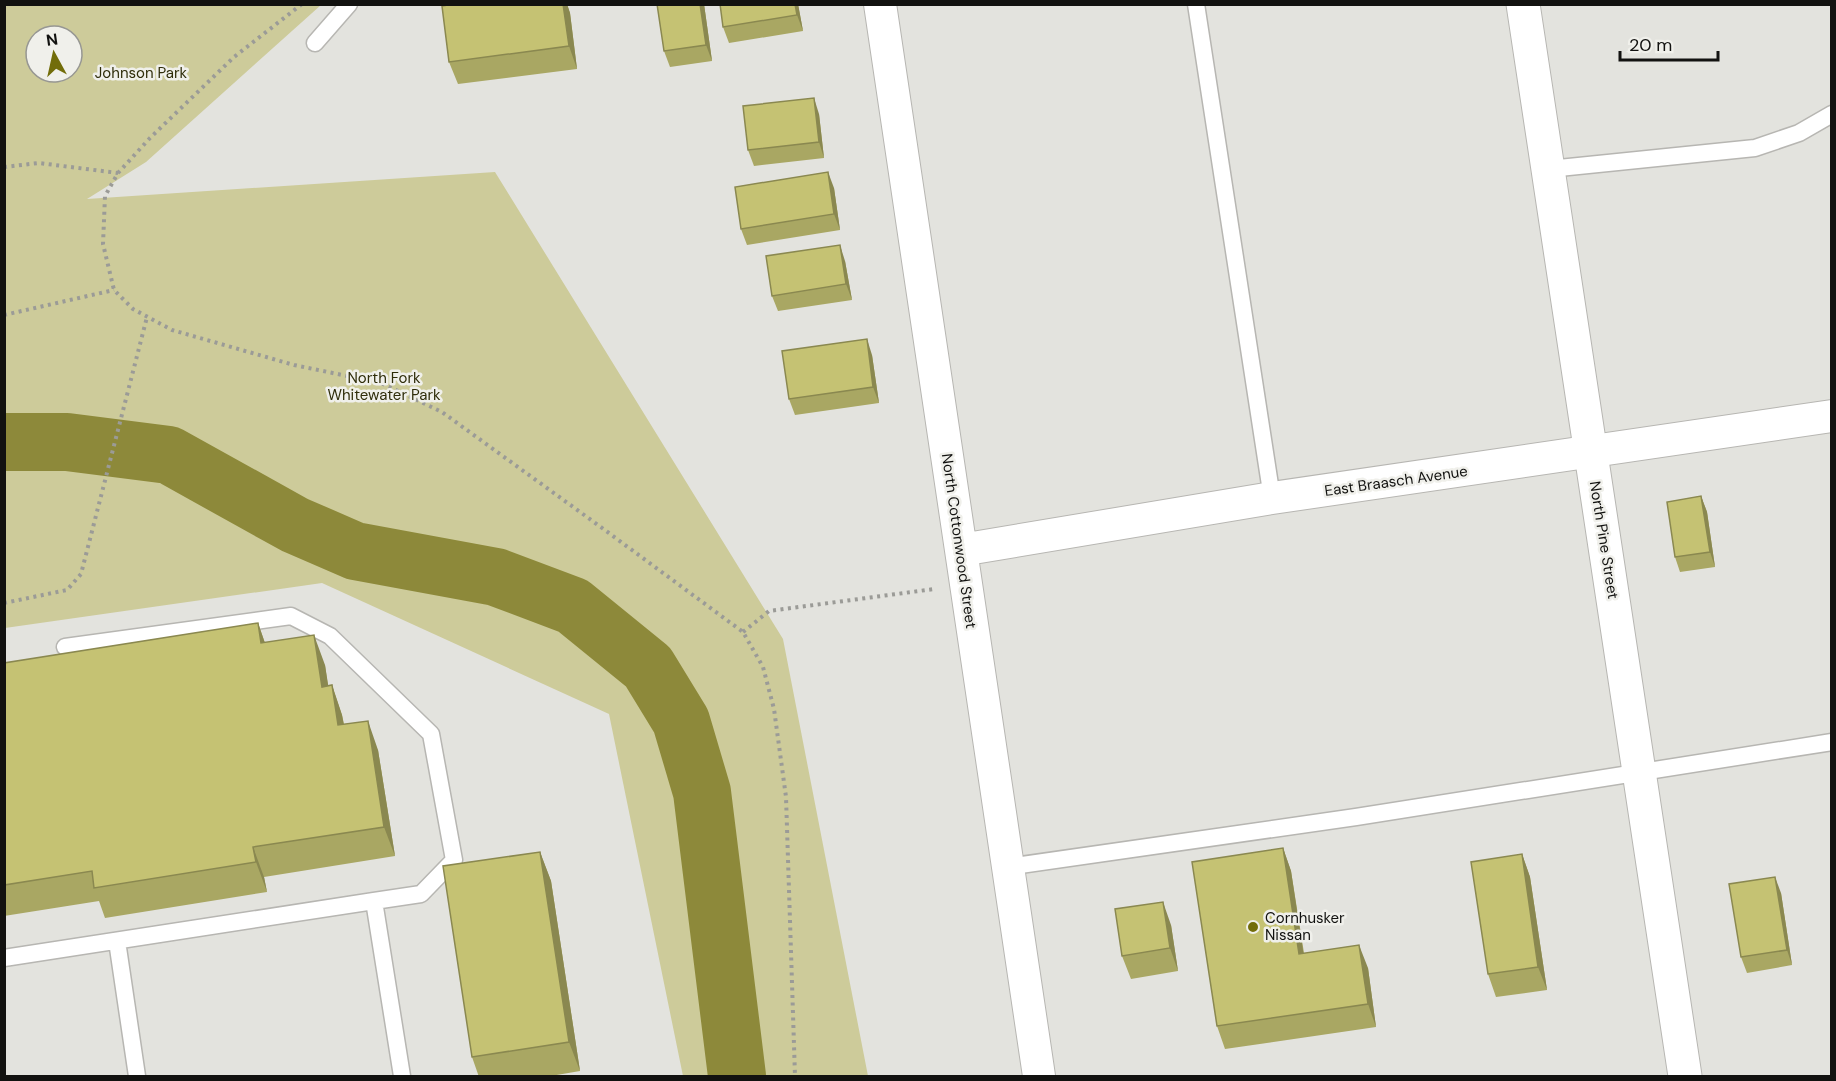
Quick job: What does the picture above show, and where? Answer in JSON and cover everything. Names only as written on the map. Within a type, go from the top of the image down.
[{"type":"street","name":"North Cottonwood Street","points":[[880,4],[1039,1077]]},
{"type":"street","name":"North Pine Street","points":[[1523,4],[1685,1077]]},
{"type":"street","name":"East Braasch Avenue","points":[[961,550],[1272,498],[1832,416]]},
{"type":"lane","points":[[315,43],[349,4]]},
{"type":"lane","points":[[1196,4],[1272,498]]},
{"type":"lane","points":[[1549,170],[1755,147],[1799,133],[1832,114]]},
{"type":"lane","points":[[4,958],[421,894],[454,860],[431,734],[330,636],[291,616],[65,647]]},
{"type":"lane","points":[[1007,867],[1356,817],[1832,742]]},
{"type":"lane","points":[[374,902],[402,1077]]},
{"type":"lane","points":[[117,941],[137,1077]]},
{"type":"path","points":[[302,4],[234,57],[150,138],[118,174],[105,196],[103,244],[114,290],[133,309],[172,330],[294,365],[381,383],[442,412],[742,632],[763,667],[766,677],[774,709],[786,797],[795,1077]]},
{"type":"path","points":[[4,167],[39,163],[118,174]]},
{"type":"path","points":[[4,315],[114,290]]},
{"type":"path","points":[[4,603],[67,590],[81,574],[147,316]]},
{"type":"path","points":[[742,632],[769,611],[965,585]]},
{"type":"green space","name":"North Fork Whitewater Park","points":[[4,5],[321,5],[146,162],[87,199],[495,172],[783,639],[868,1076],[683,1076],[609,714],[322,583],[5,628]]},
{"type":"building","points":[[454,4],[563,4],[569,46],[449,62],[442,6]]},
{"type":"building","points":[[657,4],[700,4],[706,45],[664,51]]},
{"type":"building","points":[[720,4],[795,4],[797,15],[723,27]]},
{"type":"building","points":[[814,98],[819,142],[748,150],[743,106]]},
{"type":"building","points":[[828,172],[834,214],[741,229],[735,187]]},
{"type":"building","points":[[840,245],[846,284],[772,296],[766,256]]},
{"type":"building","points":[[867,339],[873,387],[789,399],[782,351]]},
{"type":"building","points":[[1701,496],[1710,552],[1675,557],[1667,502]]},
{"type":"building","points":[[258,623],[261,643],[314,635],[322,687],[332,685],[338,725],[368,721],[384,827],[253,847],[256,862],[94,888],[92,871],[4,885],[4,663]]},
{"type":"building","name":"Cornhusker Nissan","points":[[1283,848],[1299,954],[1359,945],[1368,1004],[1217,1026],[1192,862]]},
{"type":"building","points":[[540,852],[569,1042],[472,1057],[443,866]]},
{"type":"building","points":[[1522,854],[1538,967],[1488,974],[1471,862]]},
{"type":"building","points":[[1775,877],[1787,950],[1741,957],[1729,884]]},
{"type":"building","points":[[1163,902],[1170,948],[1122,956],[1115,909]]},
{"type":"waterway","points":[[4,442],[67,442],[169,455],[295,525],[355,551],[496,577],[573,606],[648,667],[681,721],[702,792],[737,1076]]},
{"type":"place","name":"Cornhusker Nissan","points":[[1253,927]]},
{"type":"park label","name":"Johnson Park","points":[[141,73]]}]
